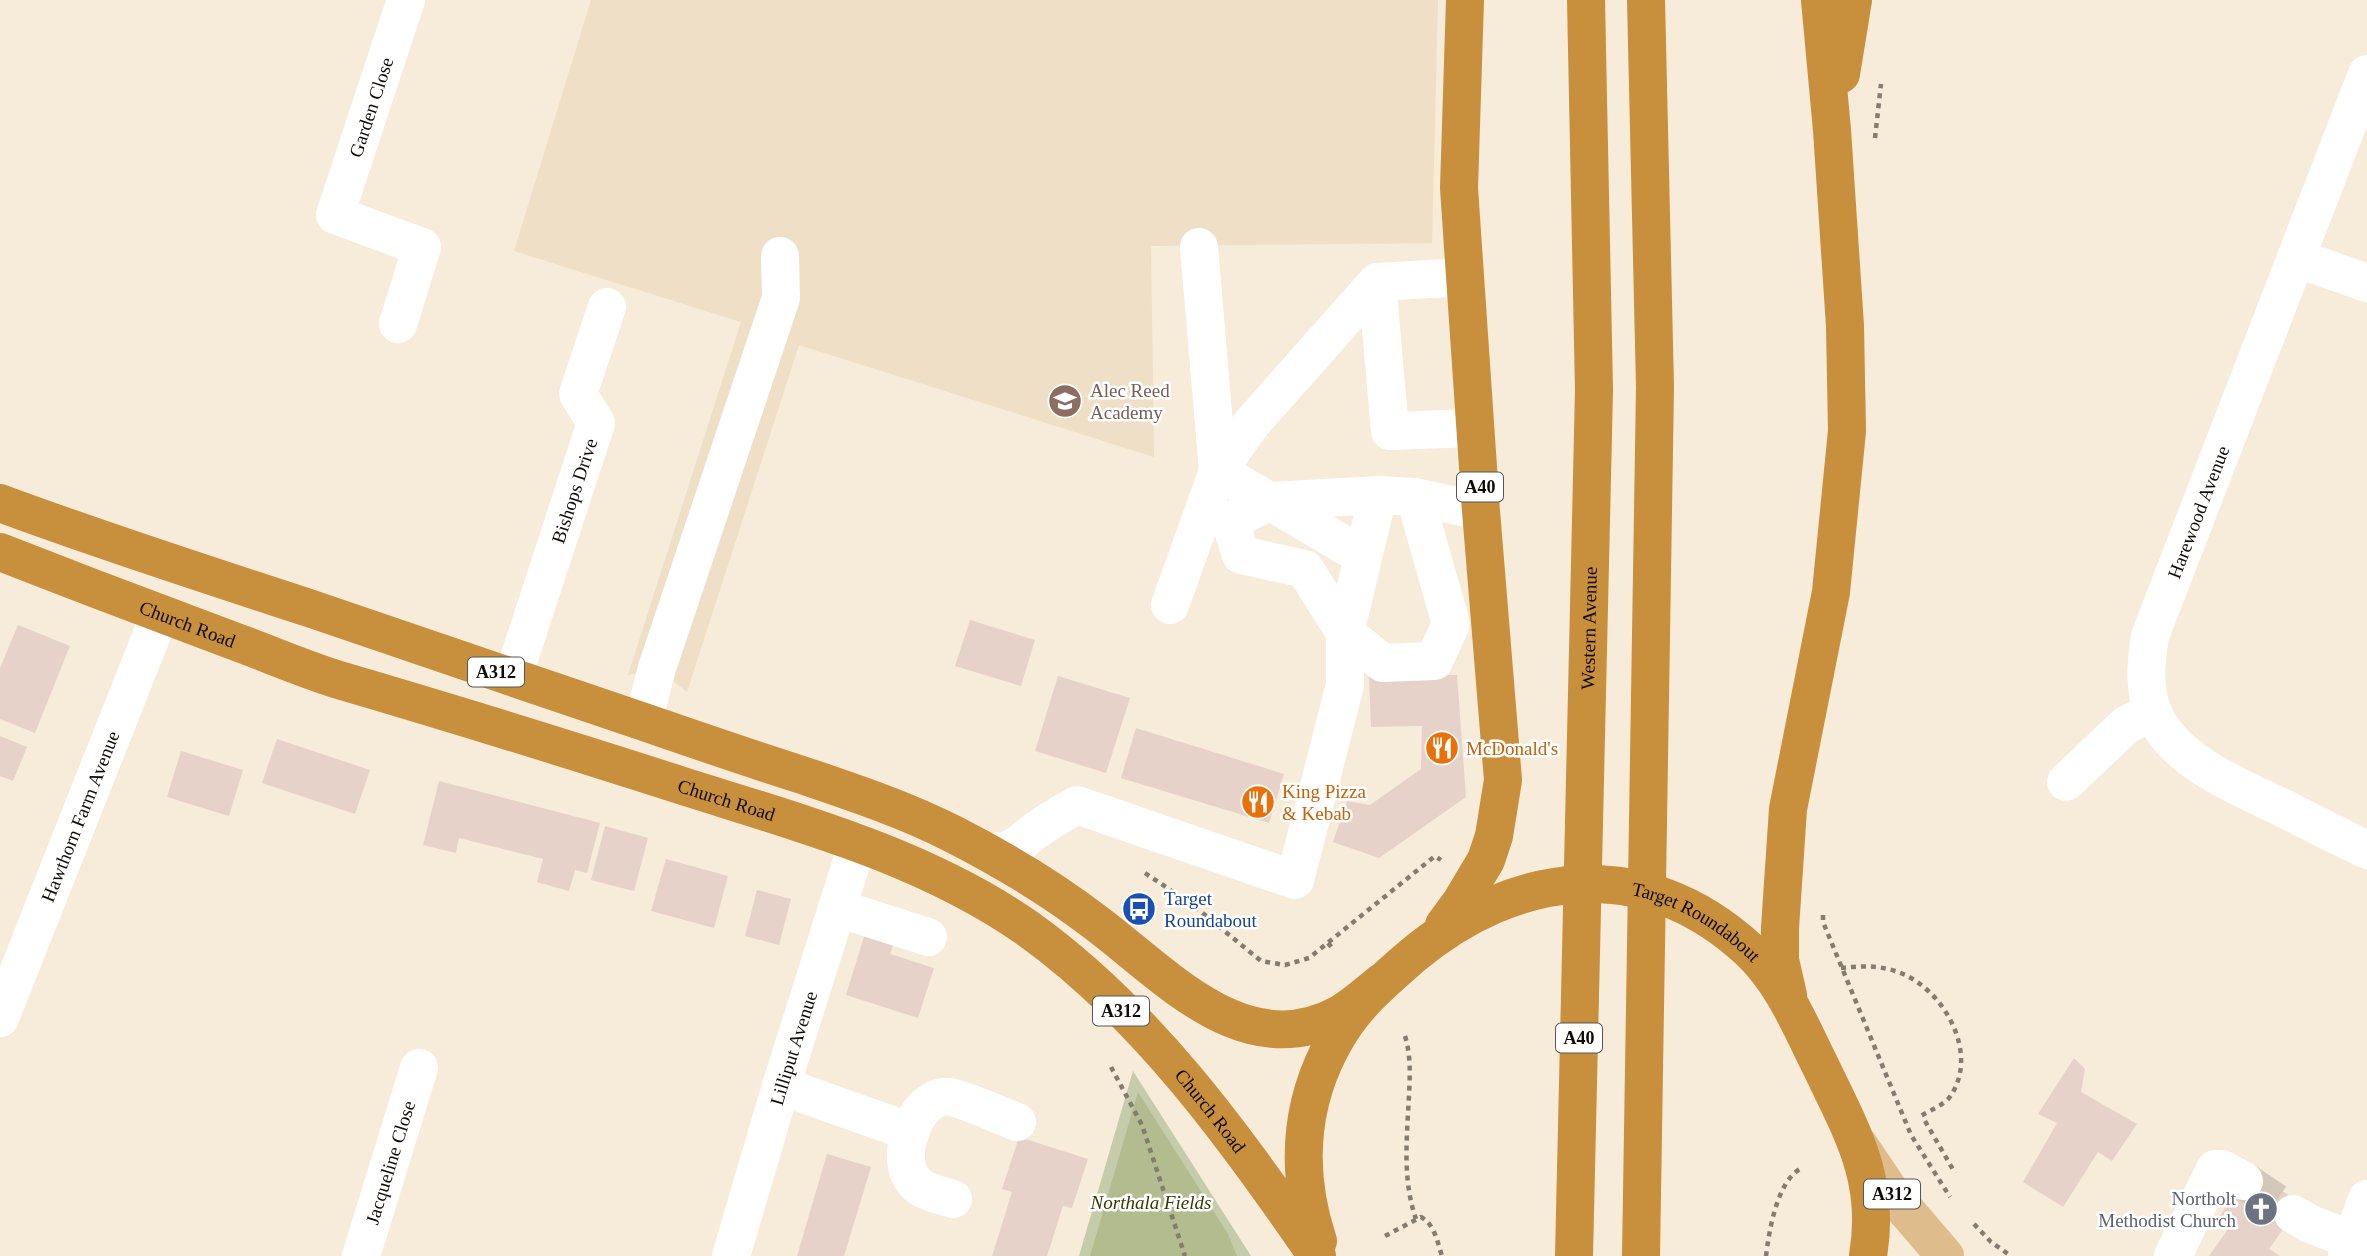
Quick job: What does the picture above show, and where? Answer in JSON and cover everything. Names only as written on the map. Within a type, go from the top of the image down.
[{"type":"highway","name":"A40","points":[[1420,949],[1443,926],[1486,860],[1494,835],[1503,780],[1459,188],[1465,0]]},
{"type":"highway","name":"Western Avenue","points":[[1574,1256],[1594,390],[1586,0]]},
{"type":"highway","points":[[1641,1256],[1655,387],[1646,0]]},
{"type":"highway","points":[[1797,1019],[1785,986],[1780,960],[1788,809],[1831,592],[1847,431],[1845,327],[1820,0]]},
{"type":"highway","points":[[1832,130],[1853,0]]},
{"type":"highway","name":"A312","points":[[0,503],[163,561],[874,801],[945,830],[989,852],[1094,921],[1176,987],[1214,1013],[1248,1025],[1277,1030],[1311,1026],[1341,1013],[1382,982]]},
{"type":"highway","name":"Church Road","points":[[0,552],[333,678],[530,737],[858,842],[928,871],[979,898],[1027,929],[1079,970],[1132,1021],[1227,1130],[1317,1256]]},
{"type":"highway","name":"Target Roundabout","points":[[1323,1256],[1310,1219],[1302,1154],[1305,1127],[1321,1069],[1347,1022],[1382,982],[1420,949],[1474,912],[1532,890],[1560,885],[1606,884],[1658,895],[1703,917],[1729,933],[1757,959],[1780,989],[1797,1019],[1863,1160],[1872,1196],[1873,1228],[1868,1256]]},
{"type":"main road","name":"A312","points":[[1848,1125],[1892,1194],[1945,1256]]},
{"type":"street","name":"Garden Close","points":[[398,324],[422,247],[335,215],[406,0]]},
{"type":"street","name":"Harewood Avenue","points":[[2367,74],[2150,636],[2146,663],[2148,696],[2154,714],[2167,737],[2213,774],[2367,850]]},
{"type":"street","points":[[1199,247],[1218,471]]},
{"type":"street","points":[[643,722],[657,668],[781,298],[780,256]]},
{"type":"street","points":[[2295,258],[2367,283]]},
{"type":"street","points":[[1170,605],[1218,471],[1251,424],[1377,282],[1465,277]]},
{"type":"street","points":[[1377,282],[1390,431],[1475,428]]},
{"type":"street","name":"Bishops Drive","points":[[513,677],[596,423],[579,394],[607,307]]},
{"type":"street","points":[[1218,471],[1363,556]]},
{"type":"street","points":[[1415,497],[1451,624],[1434,661],[1383,663],[1345,633],[1305,569],[1241,555],[1230,522],[1271,501],[1378,495],[1415,497],[1481,511]]},
{"type":"street","points":[[989,852],[1013,849],[1036,830],[1077,805],[1294,880],[1345,685],[1345,633],[1378,495]]},
{"type":"street","name":"Hawthorn Farm Avenue","points":[[0,1018],[160,614]]},
{"type":"street","points":[[2066,782],[2126,725],[2154,714]]},
{"type":"street","name":"Lilliput Avenue","points":[[731,1256],[858,842]]},
{"type":"street","points":[[837,908],[928,937]]},
{"type":"street","name":"Jacqueline Close","points":[[361,1256],[419,1068]]},
{"type":"street","points":[[781,1086],[911,1132]]},
{"type":"street","points":[[953,1199],[922,1189],[911,1178],[905,1149],[921,1111],[929,1102],[950,1097],[1017,1122]]},
{"type":"street","points":[[2172,1256],[2215,1168],[2222,1168],[2244,1181]]},
{"type":"street","points":[[2293,1214],[2350,1248],[2367,1199]]},
{"type":"path","points":[[1138,868],[1194,906],[1261,961],[1273,964],[1297,963],[1309,958],[1435,856],[1474,882]]},
{"type":"path","points":[[1328,943],[1334,950]]},
{"type":"path","points":[[1951,1198],[1911,1135],[1841,968],[1867,965],[1896,971],[1922,984],[1943,1006],[1957,1034],[1961,1070],[1948,1099],[1923,1118],[1955,1173]]},
{"type":"path","points":[[1405,1036],[1410,1062],[1406,1173],[1416,1219]]},
{"type":"path","points":[[1111,1067],[1142,1125],[1185,1256]]},
{"type":"path","points":[[1766,1256],[1783,1186],[1792,1174],[1800,1169]]},
{"type":"path","points":[[1385,1236],[1421,1217],[1430,1223],[1442,1256]]},
{"type":"path","points":[[1968,1218],[1991,1242],[2011,1256]]},
{"type":"shaded area","name":"Alec Reed Academy","points":[[591,0],[1438,0],[1432,243],[1151,246],[1154,457],[799,345],[687,692],[657,668],[628,675],[741,322],[514,251]]},
{"type":"green space","name":"Northala Fields","points":[[1133,1071],[1251,1256],[1079,1256]]},
{"type":"green space","name":"Northala Fields","points":[[1138,1092],[1228,1234],[1237,1256],[1090,1256]]},
{"type":"building","points":[[970,620],[1035,640],[1021,686],[955,666]]},
{"type":"building","points":[[18,625],[70,646],[35,733],[0,719],[0,668]]},
{"type":"building","name":"McDonald's","points":[[1457,675],[1466,797],[1379,858],[1333,842],[1347,801],[1370,805],[1421,769],[1422,726],[1371,727],[1369,676]]},
{"type":"building","points":[[1058,676],[1130,698],[1106,773],[1035,751]]},
{"type":"building","points":[[1136,728],[1284,774],[1269,823],[1121,778]]},
{"type":"building","points":[[0,736],[27,747],[13,781],[0,776]]},
{"type":"building","points":[[277,739],[370,770],[355,814],[262,783]]},
{"type":"building","points":[[181,751],[243,770],[229,816],[167,797]]},
{"type":"building","points":[[439,781],[600,823],[587,873],[575,870],[569,891],[537,882],[543,859],[459,838],[456,853],[423,845]]},
{"type":"building","points":[[605,826],[648,838],[634,891],[591,880]]},
{"type":"building","points":[[666,859],[728,876],[714,928],[651,911]]},
{"type":"building","points":[[757,890],[791,899],[779,945],[745,936]]},
{"type":"building","points":[[868,924],[897,933],[890,954],[934,968],[918,1018],[846,995]]},
{"type":"building","points":[[2074,1058],[2085,1069],[2081,1092],[2137,1124],[2112,1161],[2098,1152],[2063,1207],[2023,1182],[2057,1123],[2038,1114]]},
{"type":"building","points":[[1019,1137],[1088,1159],[1072,1208],[1063,1206],[1047,1256],[992,1256],[1012,1192],[1002,1189]]},
{"type":"building","points":[[827,1154],[871,1167],[844,1256],[797,1256]]},
{"type":"building","name":"Northolt Methodist Church","points":[[2252,1170],[2301,1204],[2269,1249],[2280,1256],[2209,1256],[2231,1225],[2219,1217]]},
{"type":"tunnel","points":[[2244,1181],[2293,1214]]},
{"type":"place","name":"Alec Reed Academy","points":[[1065,401]]},
{"type":"place","name":"McDonald's","points":[[1442,748]]},
{"type":"place","name":"King Pizza & Kebab","points":[[1258,802]]},
{"type":"place","name":"Target Roundabout","points":[[1139,909]]},
{"type":"place","name":"Northolt Methodist Church","points":[[2261,1209]]}]
